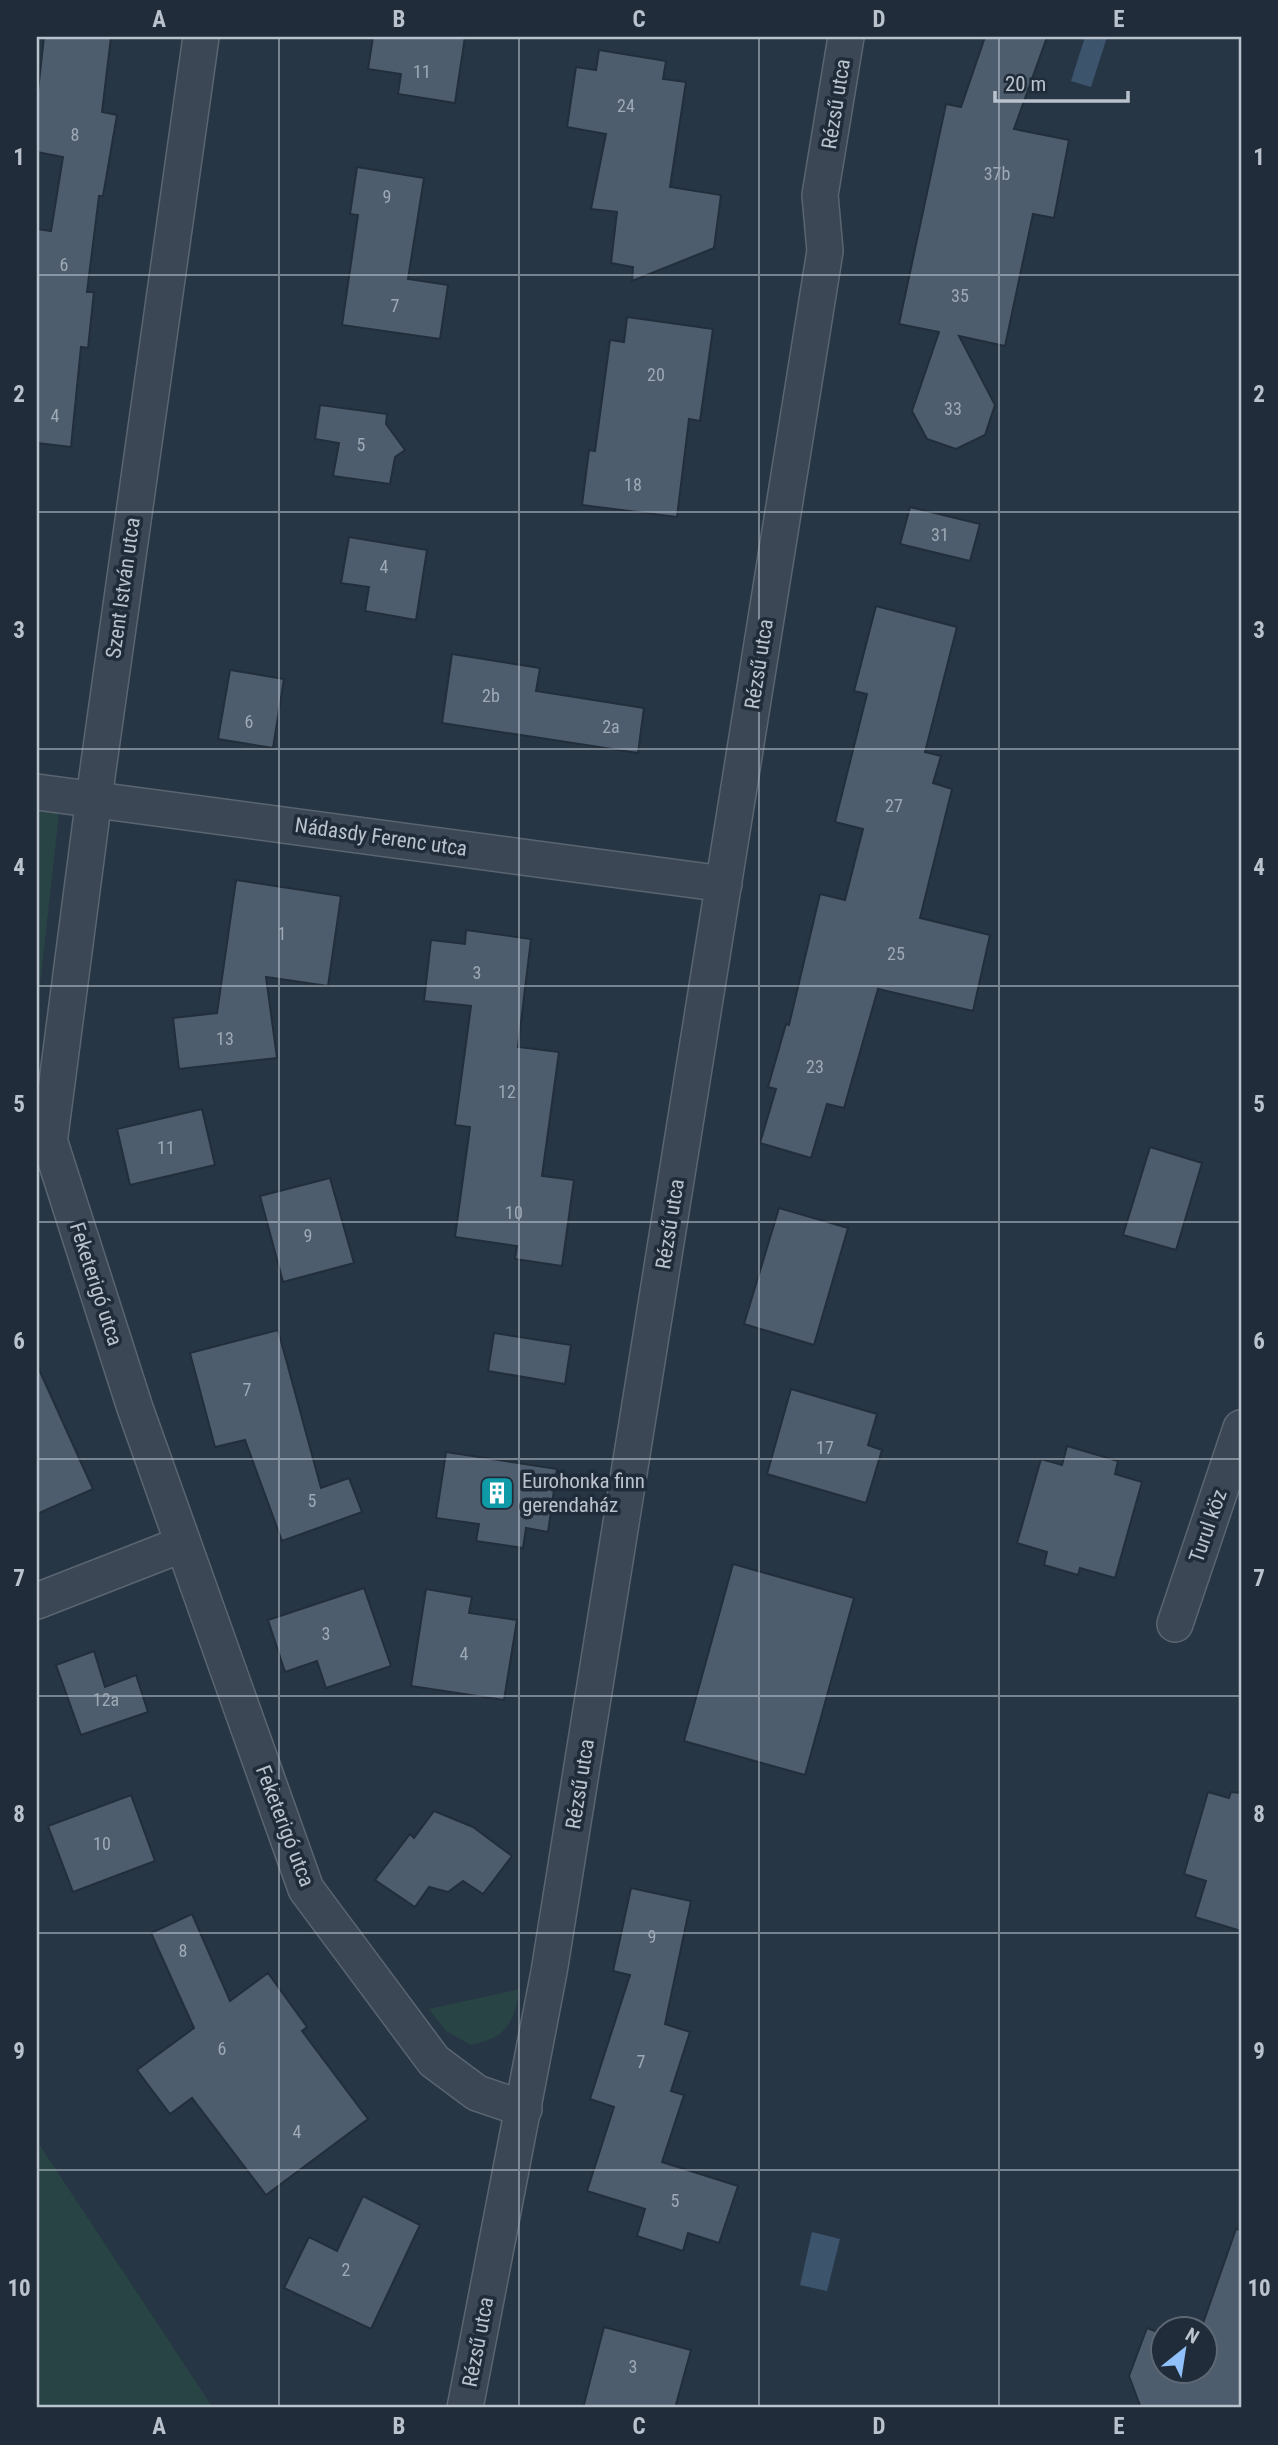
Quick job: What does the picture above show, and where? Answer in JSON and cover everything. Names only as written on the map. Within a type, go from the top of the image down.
[{"type":"street","name":"Szent István utca","points":[[50,1140],[94,798],[201,37]]},
{"type":"street","name":"Rézsű utca","points":[[465,2408],[552,1959],[825,251],[820,195],[846,37]]},
{"type":"street","name":"Nádasdy Ferenc utca","points":[[37,792],[724,884]]},
{"type":"street","name":"Feketerigó utca","points":[[37,1102],[135,1408],[306,1889],[434,2061],[477,2093],[524,2109]]},
{"type":"street","name":"Turul köz","points":[[1175,1624],[1241,1428]]},
{"type":"street","points":[[37,1601],[183,1544]]},
{"type":"green space","points":[[37,811],[59,813],[37,1013]]},
{"type":"green space","points":[[520,1989],[507,2027],[494,2038],[471,2045],[446,2031],[429,2009]]},
{"type":"green space","points":[[37,2141],[213,2408],[37,2408]]},
{"type":"water","points":[[1085,37],[1107,37],[1091,87],[1071,81]]},
{"type":"water","points":[[812,2232],[840,2239],[827,2291],[800,2285]]},
{"type":"building","points":[[44,37],[111,37],[102,112],[117,115],[103,196],[99,196],[87,292],[94,292],[88,348],[81,347],[71,447],[37,443],[37,229],[51,231],[63,157],[37,152],[37,100]]},
{"type":"building","points":[[373,37],[465,37],[455,103],[398,94],[401,74],[368,69]]},
{"type":"building","points":[[985,37],[1047,37],[1014,129],[1069,140],[1054,218],[1033,214],[1005,346],[959,336],[995,405],[985,435],[956,449],[927,439],[912,411],[939,332],[899,324],[946,104],[961,107]]},
{"type":"building","points":[[599,50],[666,61],[663,79],[686,82],[670,187],[721,195],[714,248],[632,281],[633,267],[611,263],[617,212],[591,209],[606,134],[567,127],[576,67],[596,70]]},
{"type":"building","points":[[357,167],[424,178],[408,279],[448,285],[440,339],[342,325],[358,215],[350,214]]},
{"type":"building","points":[[627,317],[713,329],[700,421],[689,419],[677,517],[582,505],[589,450],[595,451],[610,340],[624,342]]},
{"type":"building","points":[[320,405],[387,414],[386,424],[405,450],[395,457],[390,484],[333,476],[339,443],[315,439]]},
{"type":"building","points":[[910,507],[980,524],[970,561],[900,544]]},
{"type":"building","points":[[349,537],[427,550],[416,620],[365,611],[369,587],[341,583]]},
{"type":"building","points":[[876,606],[957,627],[925,752],[941,756],[933,783],[952,789],[920,918],[990,935],[973,1011],[878,989],[844,1108],[827,1104],[811,1158],[760,1143],[776,1089],[768,1087],[786,1024],[789,1025],[820,894],[845,900],[863,829],[835,822],[867,694],[854,691]]},
{"type":"building","points":[[452,654],[540,668],[536,691],[644,708],[638,753],[442,723]]},
{"type":"building","points":[[230,670],[284,679],[273,748],[218,739]]},
{"type":"building","points":[[236,880],[341,896],[328,986],[266,977],[277,1058],[179,1069],[173,1018],[217,1013]]},
{"type":"building","points":[[466,930],[531,939],[518,1047],[559,1052],[542,1176],[574,1180],[562,1266],[515,1259],[517,1246],[455,1237],[470,1127],[455,1125],[471,1006],[424,1001],[431,940],[465,944]]},
{"type":"building","points":[[202,1109],[215,1165],[130,1185],[117,1129]]},
{"type":"building","points":[[1150,1147],[1202,1163],[1176,1250],[1123,1235]]},
{"type":"building","points":[[330,1178],[354,1263],[283,1282],[260,1196]]},
{"type":"building","points":[[779,1208],[848,1228],[814,1345],[744,1324]]},
{"type":"building","points":[[278,1330],[321,1488],[349,1478],[362,1512],[282,1541],[245,1440],[215,1447],[190,1353]]},
{"type":"building","points":[[494,1333],[571,1345],[565,1384],[488,1371]]},
{"type":"building","points":[[37,1365],[93,1489],[37,1514]]},
{"type":"building","points":[[791,1389],[877,1414],[868,1445],[882,1450],[866,1503],[767,1474]]},
{"type":"building","points":[[1067,1446],[1118,1461],[1115,1474],[1142,1482],[1115,1578],[1080,1568],[1078,1575],[1044,1565],[1047,1552],[1017,1543],[1041,1459],[1062,1465]]},
{"type":"building","name":"Eurohonka finn gerendaház","points":[[446,1452],[557,1469],[548,1532],[526,1528],[523,1548],[476,1541],[479,1524],[436,1518]]},
{"type":"building","points":[[733,1564],[854,1598],[805,1775],[684,1741]]},
{"type":"building","points":[[364,1588],[391,1666],[326,1688],[317,1661],[285,1672],[268,1620]]},
{"type":"building","points":[[426,1589],[472,1597],[469,1613],[517,1620],[504,1700],[411,1686]]},
{"type":"building","points":[[94,1651],[105,1687],[136,1675],[148,1712],[81,1735],[56,1665]]},
{"type":"building","points":[[1208,1792],[1229,1798],[1231,1792],[1241,1793],[1241,1931],[1195,1917],[1206,1881],[1184,1874]]},
{"type":"building","points":[[131,1795],[155,1861],[73,1892],[48,1826]]},
{"type":"building","points":[[434,1811],[473,1827],[512,1856],[483,1894],[463,1881],[448,1892],[429,1887],[415,1907],[375,1880],[410,1834],[414,1838]]},
{"type":"building","points":[[631,1888],[691,1901],[665,2024],[690,2032],[671,2091],[684,2095],[662,2162],[738,2186],[719,2243],[688,2233],[683,2251],[637,2236],[645,2209],[587,2191],[614,2107],[590,2099],[630,1975],[613,1971]]},
{"type":"building","points":[[192,1914],[230,2001],[268,1973],[307,2027],[302,2031],[368,2119],[266,2195],[192,2098],[170,2114],[137,2070],[194,2028],[151,1933]]},
{"type":"building","points":[[363,2196],[420,2225],[371,2329],[284,2288],[309,2237],[337,2251]]},
{"type":"building","points":[[1236,2229],[1241,2230],[1241,2408],[1141,2408],[1129,2376],[1147,2328],[1148,2386],[1218,2386],[1218,2316],[1206,2316]]},
{"type":"building","points":[[604,2327],[691,2350],[675,2408],[583,2408]]},
{"type":"place","name":"Eurohonka finn gerendaház","points":[[497,1493]]}]
